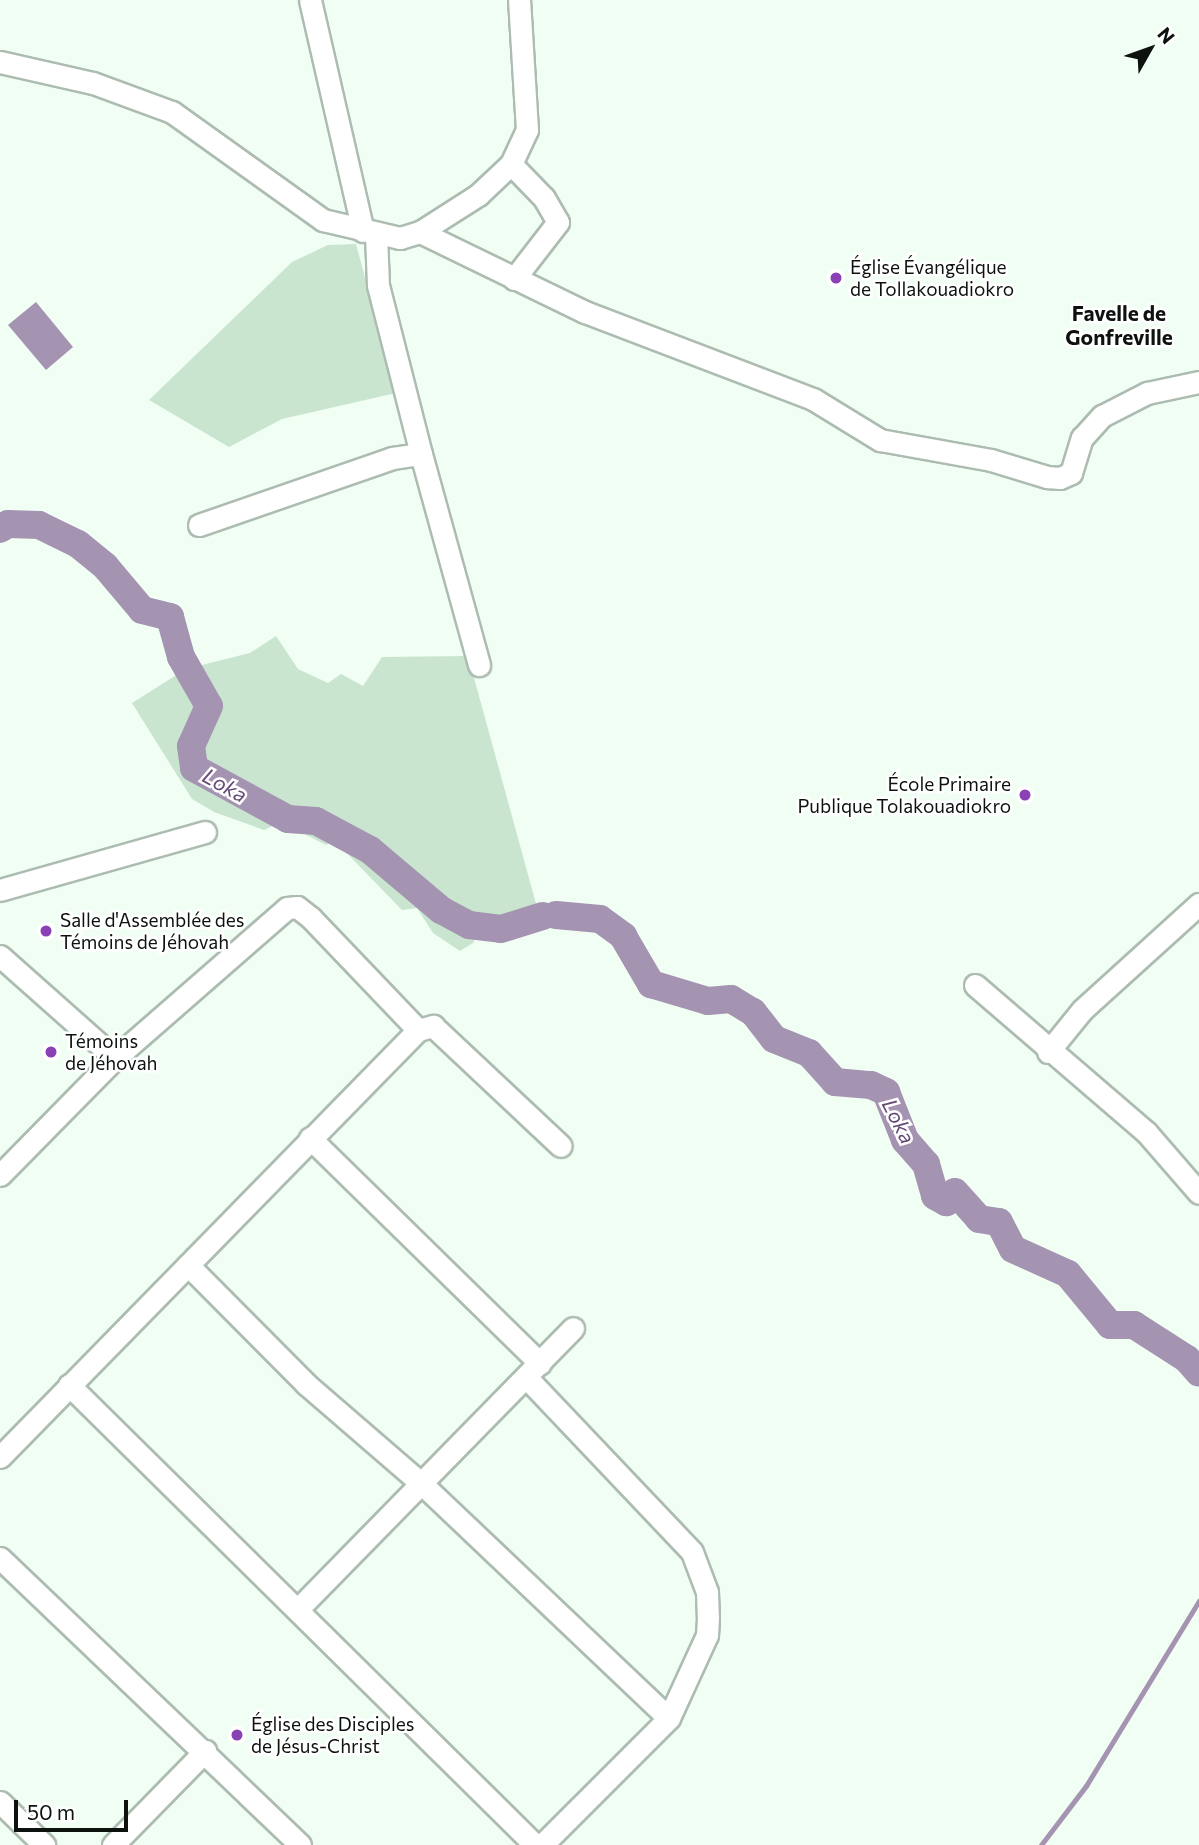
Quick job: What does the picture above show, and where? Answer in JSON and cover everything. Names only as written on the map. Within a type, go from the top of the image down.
[{"type":"street","points":[[310,0],[370,233],[378,285],[479,665]]},
{"type":"street","points":[[0,62],[93,83],[172,111],[323,220],[400,238],[421,232],[478,195],[511,164],[527,130],[519,0]]},
{"type":"street","points":[[511,164],[536,188],[558,222],[514,279]]},
{"type":"street","points":[[421,232],[585,312],[813,399],[880,440],[991,460],[1047,477],[1060,478],[1071,473],[1082,438],[1102,416],[1147,393],[1199,382]]},
{"type":"street","points":[[199,525],[392,458],[421,454]]},
{"type":"street","points":[[0,890],[205,832]]},
{"type":"street","points":[[1048,1052],[1082,1010],[1199,904]]},
{"type":"street","points":[[0,1175],[115,1058],[286,908],[297,907],[418,1030]]},
{"type":"street","points":[[0,956],[115,1058]]},
{"type":"street","points":[[975,985],[1048,1052],[1147,1133],[1199,1194]]},
{"type":"street","points":[[0,1457],[418,1030],[433,1026],[561,1146]]},
{"type":"street","points":[[310,1138],[533,1370],[692,1552],[700,1569],[707,1592],[707,1635],[669,1718],[542,1845]]},
{"type":"street","points":[[1178,1167],[1199,1175]]},
{"type":"street","points":[[188,1265],[306,1384],[422,1484],[669,1718]]},
{"type":"street","points":[[298,1609],[573,1328]]},
{"type":"street","points":[[69,1385],[535,1845]]},
{"type":"street","points":[[0,1558],[205,1751],[300,1845]]},
{"type":"street","points":[[113,1845],[205,1751]]},
{"type":"street","points":[[2,1808],[44,1845]]},
{"type":"green space","points":[[356,244],[396,393],[282,419],[229,447],[149,400],[292,262],[328,245]]},
{"type":"green space","points":[[276,636],[298,669],[328,683],[341,674],[363,686],[382,657],[468,656],[538,911],[481,926],[473,943],[460,951],[433,933],[417,908],[402,910],[334,840],[326,845],[281,822],[264,830],[214,812],[192,799],[132,703],[186,669],[250,653]]},
{"type":"shaded area","points":[[36,302],[73,347],[46,370],[8,325]]},
{"type":"waterway","name":"Loka","points":[[0,529],[8,524],[39,525],[78,544],[105,566],[142,610],[170,617],[181,657],[209,706],[191,746],[194,768],[288,819],[316,821],[370,850],[441,910],[469,925],[501,929],[543,916]]},
{"type":"waterway","name":"Loka","points":[[556,915],[600,919],[623,936],[651,984],[708,1001],[731,999],[753,1012],[774,1039],[809,1053],[835,1082],[871,1085],[886,1092],[905,1140],[926,1164],[935,1196],[946,1202],[955,1192],[979,1219],[999,1222],[1013,1249],[1068,1274],[1110,1325],[1134,1325],[1187,1359],[1199,1373]]},
{"type":"waterway","points":[[1041,1845],[1086,1786],[1199,1601]]},
{"type":"place","name":"Église Évangélique de Tollakouadiokro","points":[[836,278]]},
{"type":"place","name":"École Primaire Publique Tolakouadiokro","points":[[1025,795]]},
{"type":"place","name":"Salle d'Assemblée des Témoins de Jéhovah","points":[[46,931]]},
{"type":"place","name":"Témoins de Jéhovah","points":[[51,1052]]},
{"type":"place","name":"Église des Disciples de Jésus-Christ","points":[[237,1735]]},
{"type":"district","name":"Favelle de Gonfreville","points":[[1119,325]]}]
